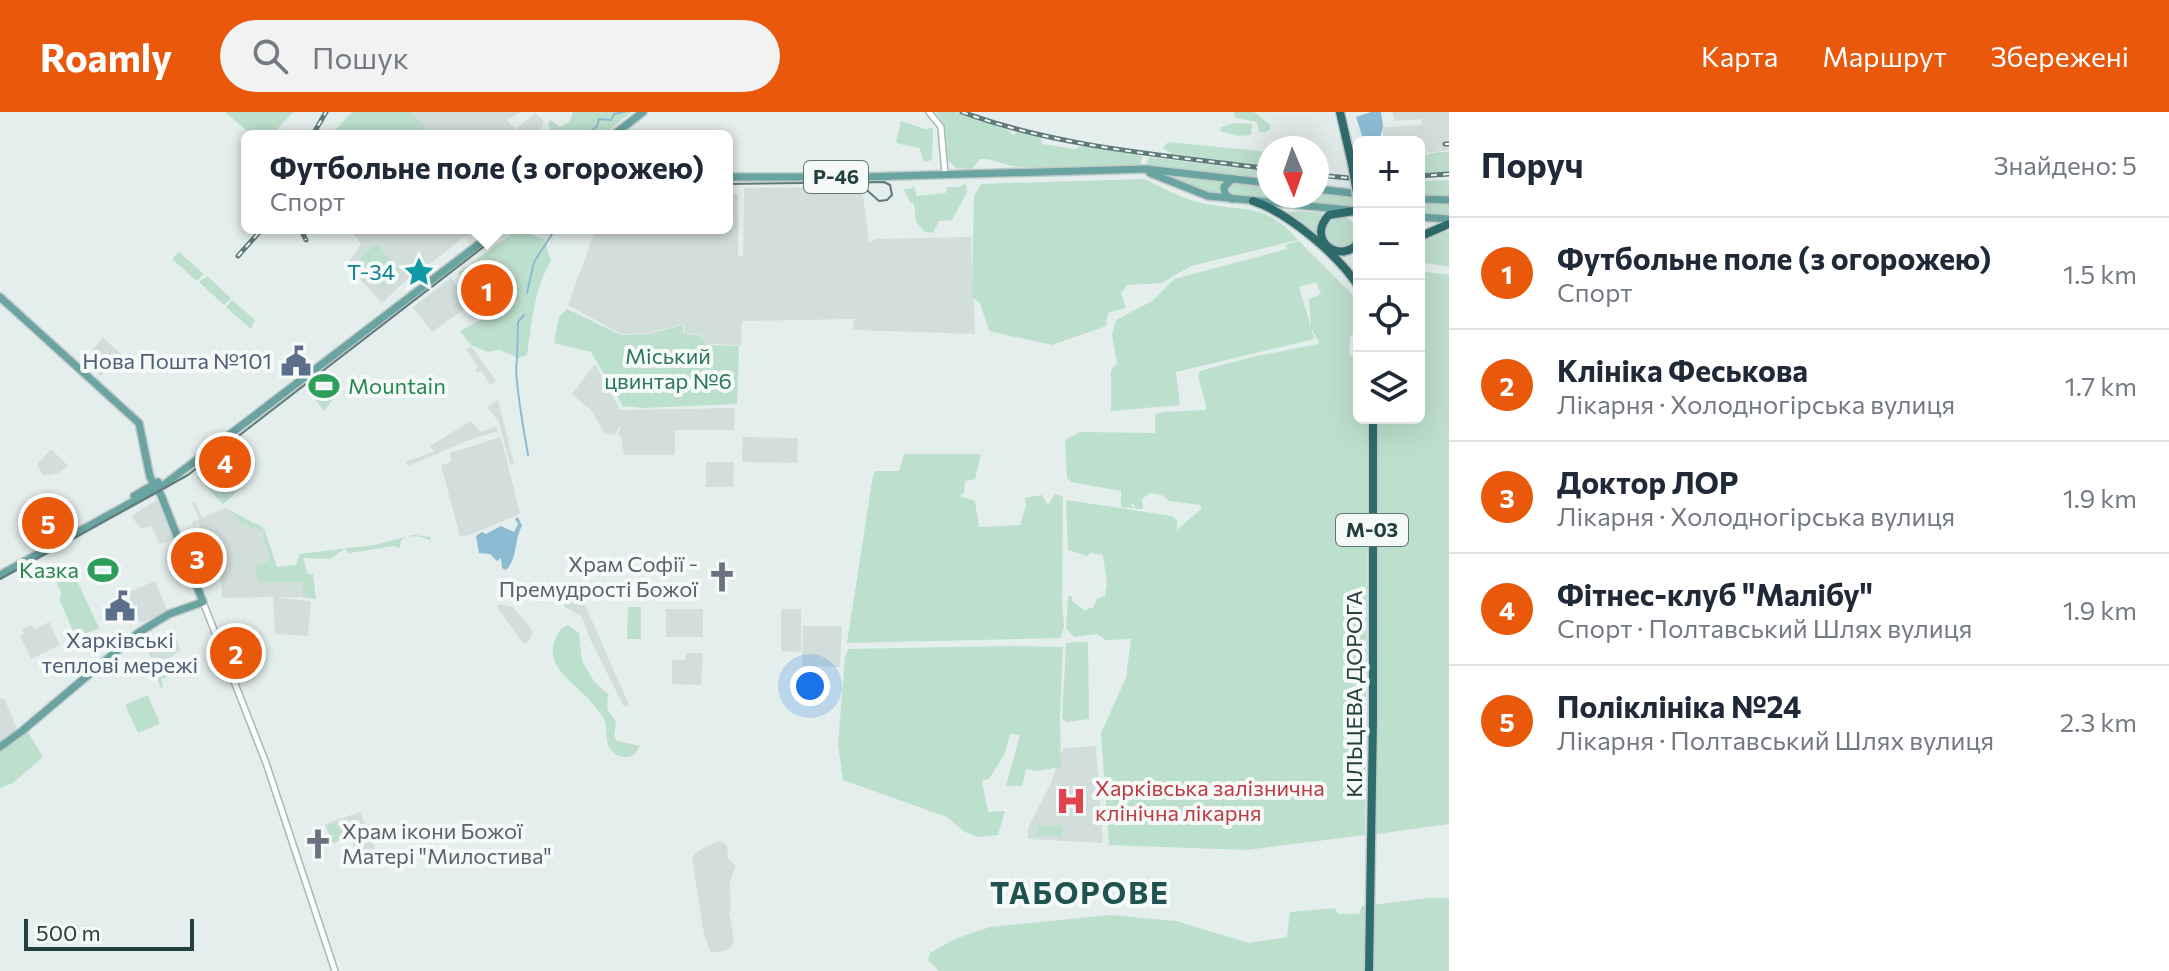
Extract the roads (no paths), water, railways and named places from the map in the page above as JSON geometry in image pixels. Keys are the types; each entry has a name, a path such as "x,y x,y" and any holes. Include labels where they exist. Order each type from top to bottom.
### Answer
{"highway":[{"path":"1340,112 1352,164 1357,208"},
{"path":"1253,201 1274,208 1297,225 1353,280"},
{"path":"1353,210 1329,215 1323,223 1321,236 1326,245 1339,251 1353,247"},
{"path":"1425,234 1449,221"},
{"name":"КІЛЬЦЕВА ДОРОГА","path":"1369,971 1373,424"}],"main road":[{"path":"620,130 643,112"},
{"path":"929,112 941,127 945,174"},
{"name":"Р-46","path":"1140,170 1200,194 1353,209"},
{"name":"Р-46","path":"733,177 1140,170 1257,182"},
{"path":"1233,199 1224,187 1228,180 1234,179"},
{"path":"1329,190 1353,193"},
{"path":"1425,199 1449,200"},
{"path":"1425,218 1449,221"},
{"path":"2,571 156,486 490,234"},
{"path":"0,297 139,423 150,475 266,763 335,971"},
{"path":"0,747 138,633 169,614 203,602"}],"water":[{"path":"1381,112 1380,136 1362,136 1356,117"},
{"path":"518,517 522,526 506,570 502,568 501,558 497,561 490,554 479,553 476,536 501,526 514,532"}],"waterway":[{"path":"592,130 599,119 611,120 614,114 624,112"},
{"path":"527,293 534,262 552,234"},
{"path":"517,359 518,322 524,315"},
{"path":"517,361 518,391 528,455"}],"tram line":[{"path":"733,184 884,182 890,185 892,195 887,200 879,201 860,184"},
{"path":"0,579 188,475 500,234"}],"railway":[{"path":"316,130 326,112"},
{"path":"962,112 1075,142 1257,167"},
{"path":"1425,176 1449,174"},
{"path":"1329,176 1353,178"},
{"path":"238,256 258,234"},
{"path":"303,234 306,240"}],"place":[{"name":"T-34","path":"419,272"},
{"name":"Футбольне поле (з огорожею)","path":"487,290"},
{"name":"Нова Пошта №101","path":"296,361"},
{"name":"Mountain","path":"324,386"},
{"name":"Фітнес-клуб \"Малібу\"","path":"225,462"},
{"name":"Поліклініка №24","path":"48,523"},
{"name":"Доктор ЛОР","path":"197,558"},
{"name":"Казка","path":"103,570"},
{"name":"Храм Софії - Премудрості Божої","path":"722,577"},
{"name":"Харківські теплові мережі","path":"120,606"},
{"name":"Клініка Феськова","path":"236,653"},
{"name":"Харківська залізнична клінічна лікарня","path":"1071,801"},
{"name":"Храм ікони Божої Матері \"Милостива\"","path":"318,844"}],"district":[{"name":"ТАБОРОВЕ","path":"1080,894"}],"park label":[{"name":"Міський цвинтар №6","path":"668,368"}]}
